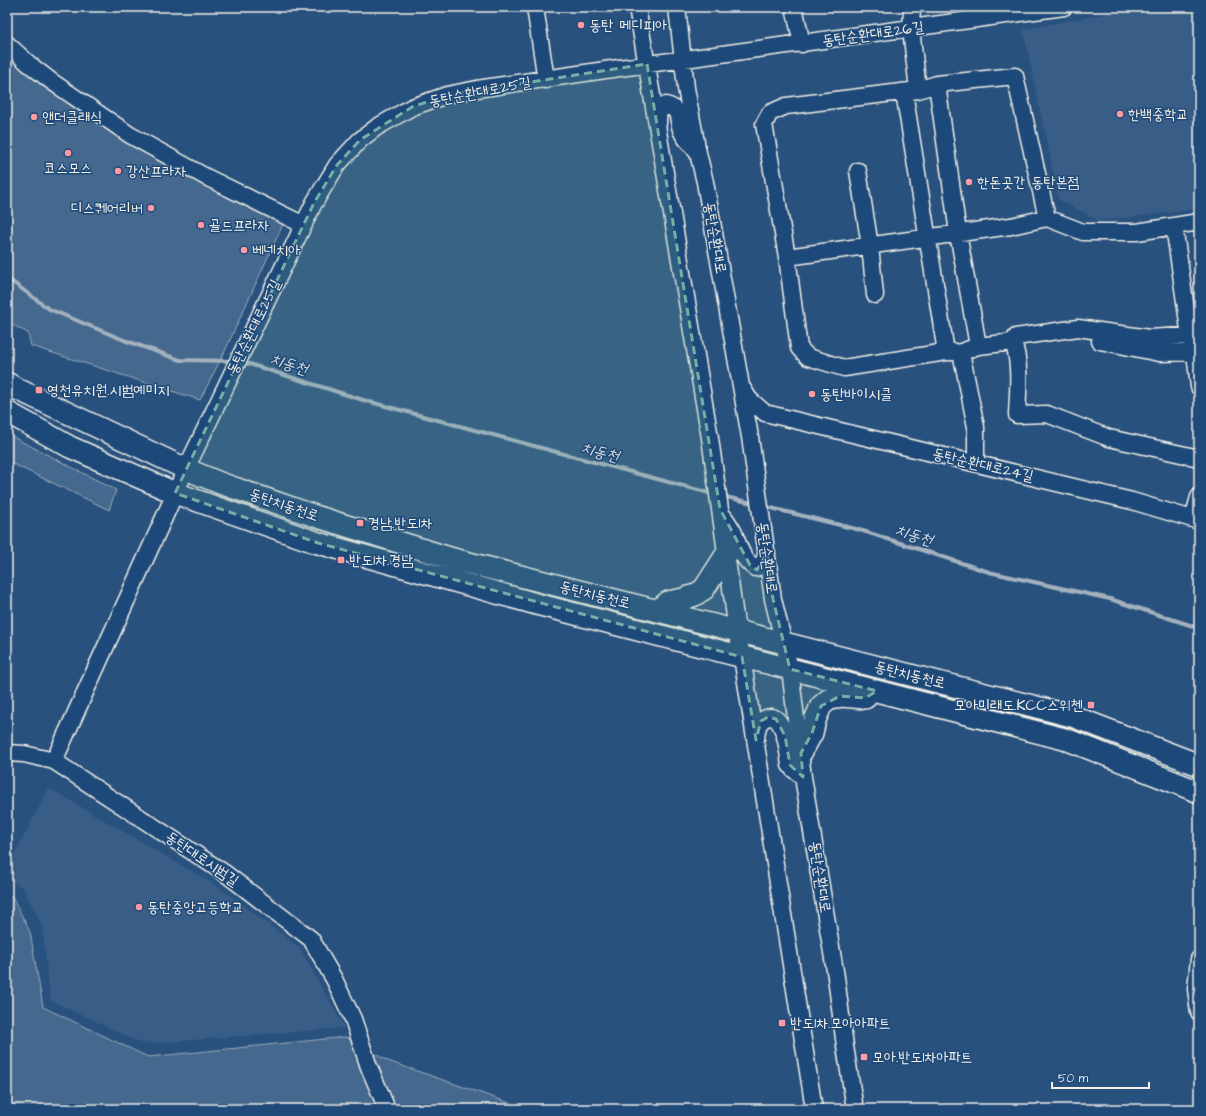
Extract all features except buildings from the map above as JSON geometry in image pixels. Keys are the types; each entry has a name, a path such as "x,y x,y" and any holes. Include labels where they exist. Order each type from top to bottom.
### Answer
{"main road":[{"name":"동탄치동천로","path":"7,383 186,469 220,483 315,516 453,559 1072,716 1199,765"},
{"name":"동탄치동천로","path":"7,412 70,447 175,492 318,543 540,605 1068,740 1199,792"},
{"path":"657,611 668,602 689,597 704,589 726,555"},
{"path":"801,753 812,733 820,706 828,700 840,696 865,698 877,691"}],"street":[{"path":"535,7 546,80"},
{"path":"637,7 710,438 737,631 756,740 814,1109"},
{"name":"동탄순환대로","path":"677,7 682,60 742,387 773,600 790,669 803,777 836,977 855,1109"},
{"path":"794,7 802,44"},
{"path":"912,7 911,91 928,238 954,352 976,427 976,463"},
{"name":"동탄순환대로26길","path":"647,64 1064,7"},
{"path":"7,44 51,81 130,135 206,177 304,225"},
{"name":"동탄순환대로25길","path":"54,761 175,492 216,406 304,225 327,181 346,154 360,140 394,116 412,107 447,95 477,89 647,64"},
{"path":"1047,218 1015,76 937,84 911,91 786,106 770,113 764,124 787,257 799,348 808,357 844,368 954,352 978,346 1014,346 1078,336 1159,353 1197,352"},
{"path":"937,84 958,233 978,346"},
{"path":"658,138 658,114 662,107 666,105 672,106 676,110 682,134 698,153"},
{"path":"858,171 870,246 875,295"},
{"path":"787,257 1012,226 1047,218 1083,232 1137,232 1199,222"},
{"path":"1174,226 1197,352 1199,387"},
{"path":"1194,335 1149,338 1078,328 1016,337 1014,346 1018,386 1017,414 1047,414 1109,438 1199,458"},
{"path":"742,387 749,399 765,413 751,444"},
{"name":"동탄순환대로24길","path":"765,413 1132,501 1196,520"},
{"path":"1196,520 1199,497"},
{"path":"720,508 732,530 745,560 755,568 760,567 764,561 768,559"},
{"path":"756,740 758,727 761,721 768,717 776,719 782,725 790,765 803,777"},
{"name":"동탄대로시범길","path":"7,753 24,754 54,761 226,874 311,939 334,979 353,1019 369,1067 387,1109"},
{"path":"1199,960 1196,989 1199,1012"}],"highlighted area":[{"path":"647,64 720,509 750,565 757,570 767,553 773,599 790,669 877,691 865,698 840,696 821,706 812,733 801,753 803,777 790,765 785,736 776,719 768,717 761,721 756,740 742,657 318,543 175,493 314,203 337,165 360,140 412,107 447,95"}],"shaded area":[{"name":"한백중학교","path":"1144,7 1199,7 1199,209 1099,221 1059,200 1023,29"},
{"path":"7,52 284,222 224,353 200,400 31,346 28,333 7,322"},
{"path":"7,434 116,490 109,510 7,461"},
{"name":"동탄중앙고등학교","path":"49,788 219,887 299,947 345,1028 143,1044 50,1000 42,926 23,888 7,879 7,868"},
{"path":"7,893 12,896 30,932 43,1007 148,1057 346,1037 388,1061 527,1109 7,1109"}],"waterway":[{"name":"치동천","path":"7,278 49,309 124,340 180,360 234,361"},
{"name":"치동천","path":"243,362 363,400 713,494"},
{"name":"치동천","path":"722,496 756,504"},
{"name":"치동천","path":"763,506 860,530 989,572 1110,599 1199,628"}],"place":[{"name":"동탄 메디피아","path":"581,25"},
{"name":"한백중학교","path":"1120,114"},
{"name":"앤더클래식","path":"34,117"},
{"name":"코스모스","path":"68,153"},
{"name":"강산프라자","path":"118,171"},
{"name":"한돈곳간 동탄본점","path":"969,182"},
{"name":"디스퀘어리버","path":"151,208"},
{"name":"골드프라자","path":"201,225"},
{"name":"베네치아","path":"244,250"},
{"name":"영천유치원.시범예미지","path":"39,390"},
{"name":"동탄바이시클","path":"812,394"},
{"name":"경남.반도1차","path":"360,523"},
{"name":"반도1차.경남","path":"341,560"},
{"name":"모아미래도.KCC스위첸","path":"1091,705"},
{"name":"동탄중앙고등학교","path":"139,907"},
{"name":"반도1차.모아아파트","path":"782,1023"},
{"name":"모아.반도1차아파트","path":"864,1057"}]}
